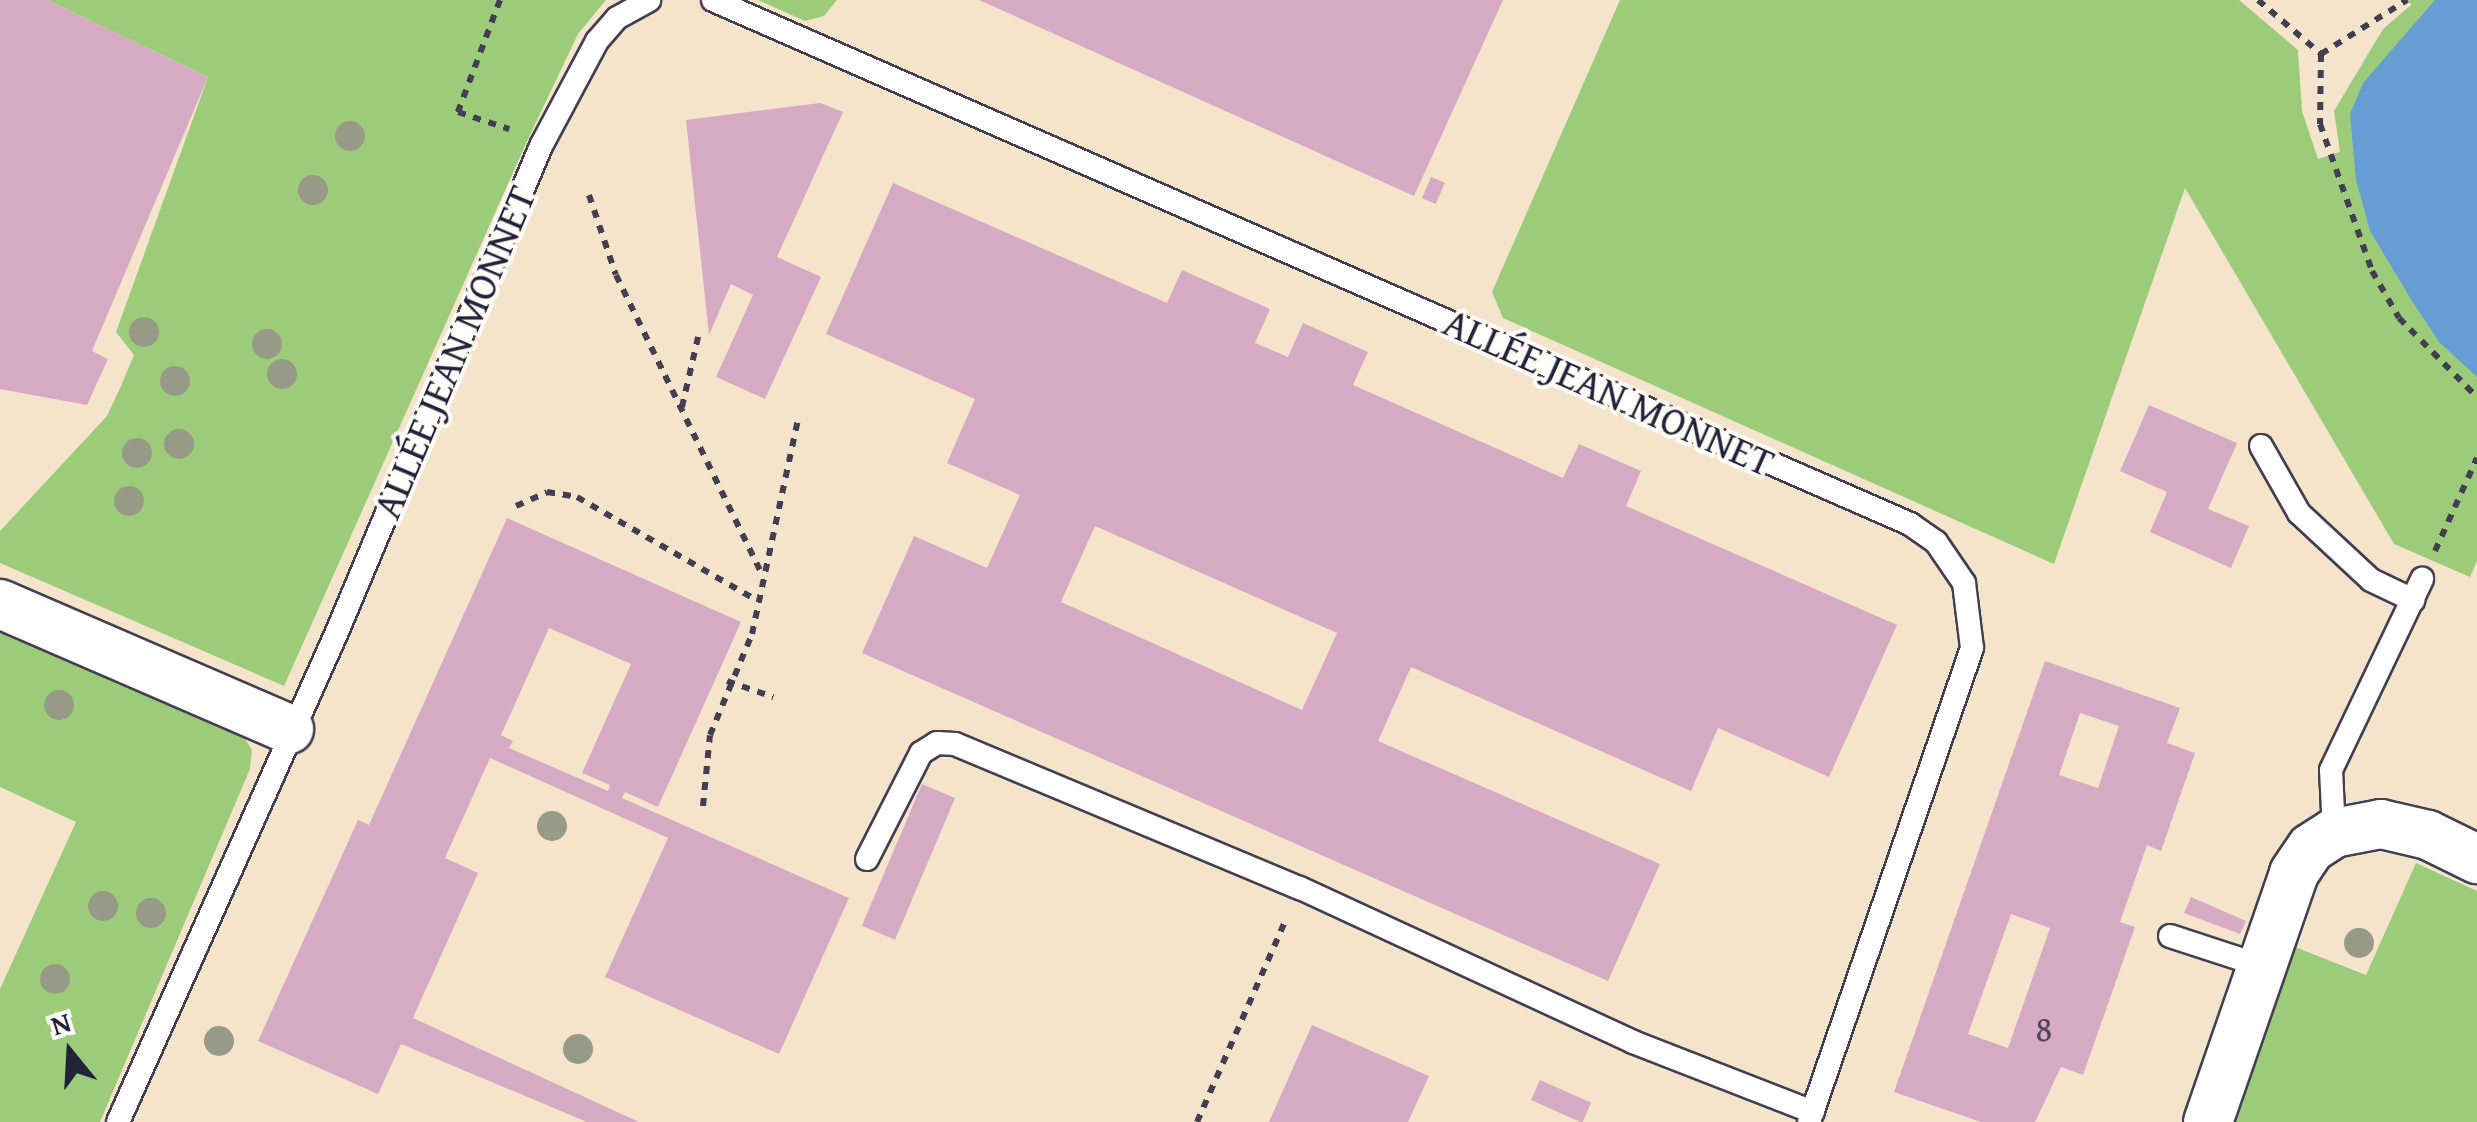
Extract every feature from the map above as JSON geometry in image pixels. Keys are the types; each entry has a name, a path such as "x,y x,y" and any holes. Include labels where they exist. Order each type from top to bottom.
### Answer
{"street":[{"path":"0,604 289,729"},
{"path":"2208,1122 2294,873 2311,848 2334,833 2403,826 2477,859"}],"lane":[{"name":"ALLÉE JEAN MONNET","path":"118,1122 289,729 337,632 541,146 597,41 617,18 649,0"},
{"name":"ALLÉE JEAN MONNET","path":"713,0 1910,524 1936,542 1964,583 1972,648 1811,1117"},
{"path":"2261,446 2299,514 2371,580 2417,589 2331,770 2334,833"},
{"path":"868,859 921,753 942,742 1300,888 1633,1042 1811,1117"},
{"path":"2170,936 2262,966"}],"path":[{"path":"500,0 458,112 541,146"},
{"path":"2258,0 2321,54"},
{"path":"2321,54 2407,0"},
{"path":"2321,54 2320,124 2372,271 2399,318 2477,396"},
{"path":"589,195 616,275 762,572"},
{"path":"682,408 698,337"},
{"path":"703,806 710,735 727,682 752,634 756,600 798,419"},
{"path":"2417,589 2477,458"},
{"path":"516,506 547,492 577,497 756,600"},
{"path":"727,682 774,697"},
{"path":"1197,1122 1300,888"}],"green space":[{"path":"47,0 606,0 578,34 528,139 284,686 0,563 0,531 107,416 121,386 134,355 116,332 208,77"},
{"path":"758,0 837,0 824,16 805,21"},
{"path":"1620,0 2239,0 2298,50 2302,111 2318,159 2340,152 2334,111 2383,29 2411,5 2408,0 2477,0 2477,561 2470,577 2394,544 2185,188 2054,564 1503,318 1492,292"},
{"path":"0,623 238,728 252,750 250,769 100,1122 0,1122 0,989 76,822 0,787"},
{"path":"2416,863 2477,891 2477,1122 2229,1122 2290,945 2366,975"}],"water":[{"path":"2435,0 2477,0 2477,377 2439,342 2412,301 2370,231 2356,180 2350,114 2363,83"}],"building":[{"path":"0,0 47,0 208,77 92,351 108,359 87,405 0,389"},
{"path":"979,0 1503,0 1414,196"},
{"path":"820,103 843,112 777,257 821,277 765,399 716,377 753,295 731,284 709,335 686,120"},
{"path":"1431,177 1445,183 1436,204 1422,198"},
{"path":"893,183 1167,303 1182,270 1270,309 1255,343 1288,357 1303,323 1368,352 1353,385 1563,478 1579,444 1641,471 1626,506 1897,625 1829,777 1718,728 1691,791 1411,667 1378,741 1660,864 1608,981 862,653 914,536 987,568 1020,495 947,463 975,399 826,334","holes":["1095,526 1337,633 1302,710 1061,602"]},
{"path":"2149,405 2237,443 2208,509 2249,526 2231,568 2150,532 2167,492 2120,471"},
{"path":"507,518 741,622 658,807 625,792 622,798 849,898 779,1054 605,977 668,838 490,758 445,858 478,873 413,1018 639,1122 587,1122 401,1044 378,1094 258,1041 358,820 369,825","holes":["549,628 631,664 582,773 610,785 608,791 509,748 513,741 501,735"]},
{"path":"2045,661 2180,708 2167,743 2195,753 2161,851 2147,845 2120,922 2135,927 2083,1075 2061,1067 2035,1122 1981,1122 1894,1092","holes":["2080,713 2119,726 2098,788 2059,775","2011,914 2050,928 2008,1048 1968,1034"]},
{"path":"922,784 955,798 895,940 862,926"},
{"path":"2191,897 2246,921 2240,934 2184,913"},
{"path":"1312,1025 1429,1076 1408,1122 1269,1122"},
{"path":"1540,1080 1591,1103 1580,1122 1531,1100"}]}
